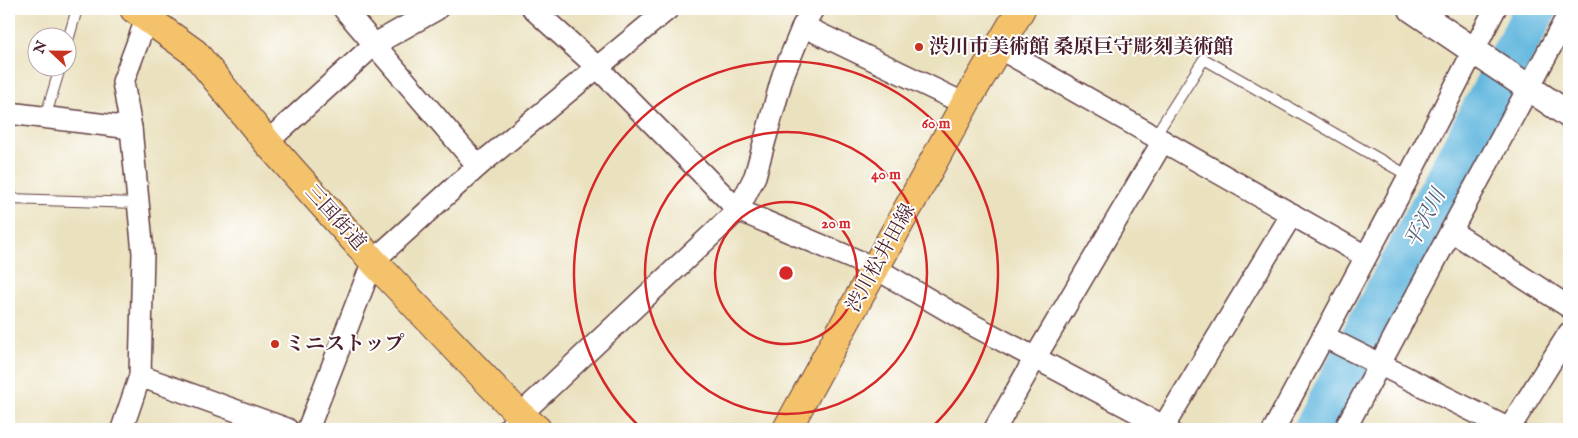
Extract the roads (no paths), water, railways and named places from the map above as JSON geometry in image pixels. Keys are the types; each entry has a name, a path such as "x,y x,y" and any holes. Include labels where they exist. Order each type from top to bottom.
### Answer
{"main road":[{"name":"渋川松井田線","path":"787,429 965,104 1021,9"},
{"name":"三国街道","path":"144,12 195,53 267,142 522,424"}],"street":[{"path":"344,9 478,166"},
{"path":"267,142 375,44 437,9"},
{"path":"533,9 597,67 738,210 875,268 1035,358 1165,428 1292,214"},
{"path":"308,429 373,261 478,166 668,9"},
{"path":"1412,9 1569,115"},
{"path":"1274,429 1330,340 1366,256 1478,52 1495,9"},
{"path":"122,429 140,376 143,253 130,128 123,82 144,12"},
{"path":"1345,429 1376,362 1450,231 1523,83 1569,14"},
{"path":"522,424 738,210 755,176 784,75 808,17 965,104"},
{"path":"999,48 1366,256"},
{"path":"9,113 130,128"},
{"path":"995,429 1159,139"},
{"path":"1450,231 1569,307"},
{"path":"1330,340 1509,429 1569,333"},
{"path":"140,376 287,429"}],"lane":[{"path":"71,28 77,9"},
{"path":"1159,139 1204,59 1409,176"},
{"path":"45,118 57,78"},
{"path":"9,199 138,203"}],"waterway":[{"name":"平沢川","path":"1315,429 1536,9"}],"place":[{"name":"渋川市美術館 桑原巨守彫刻美術館","path":"919,47"},
{"name":"ミニストップ","path":"275,344"}]}
